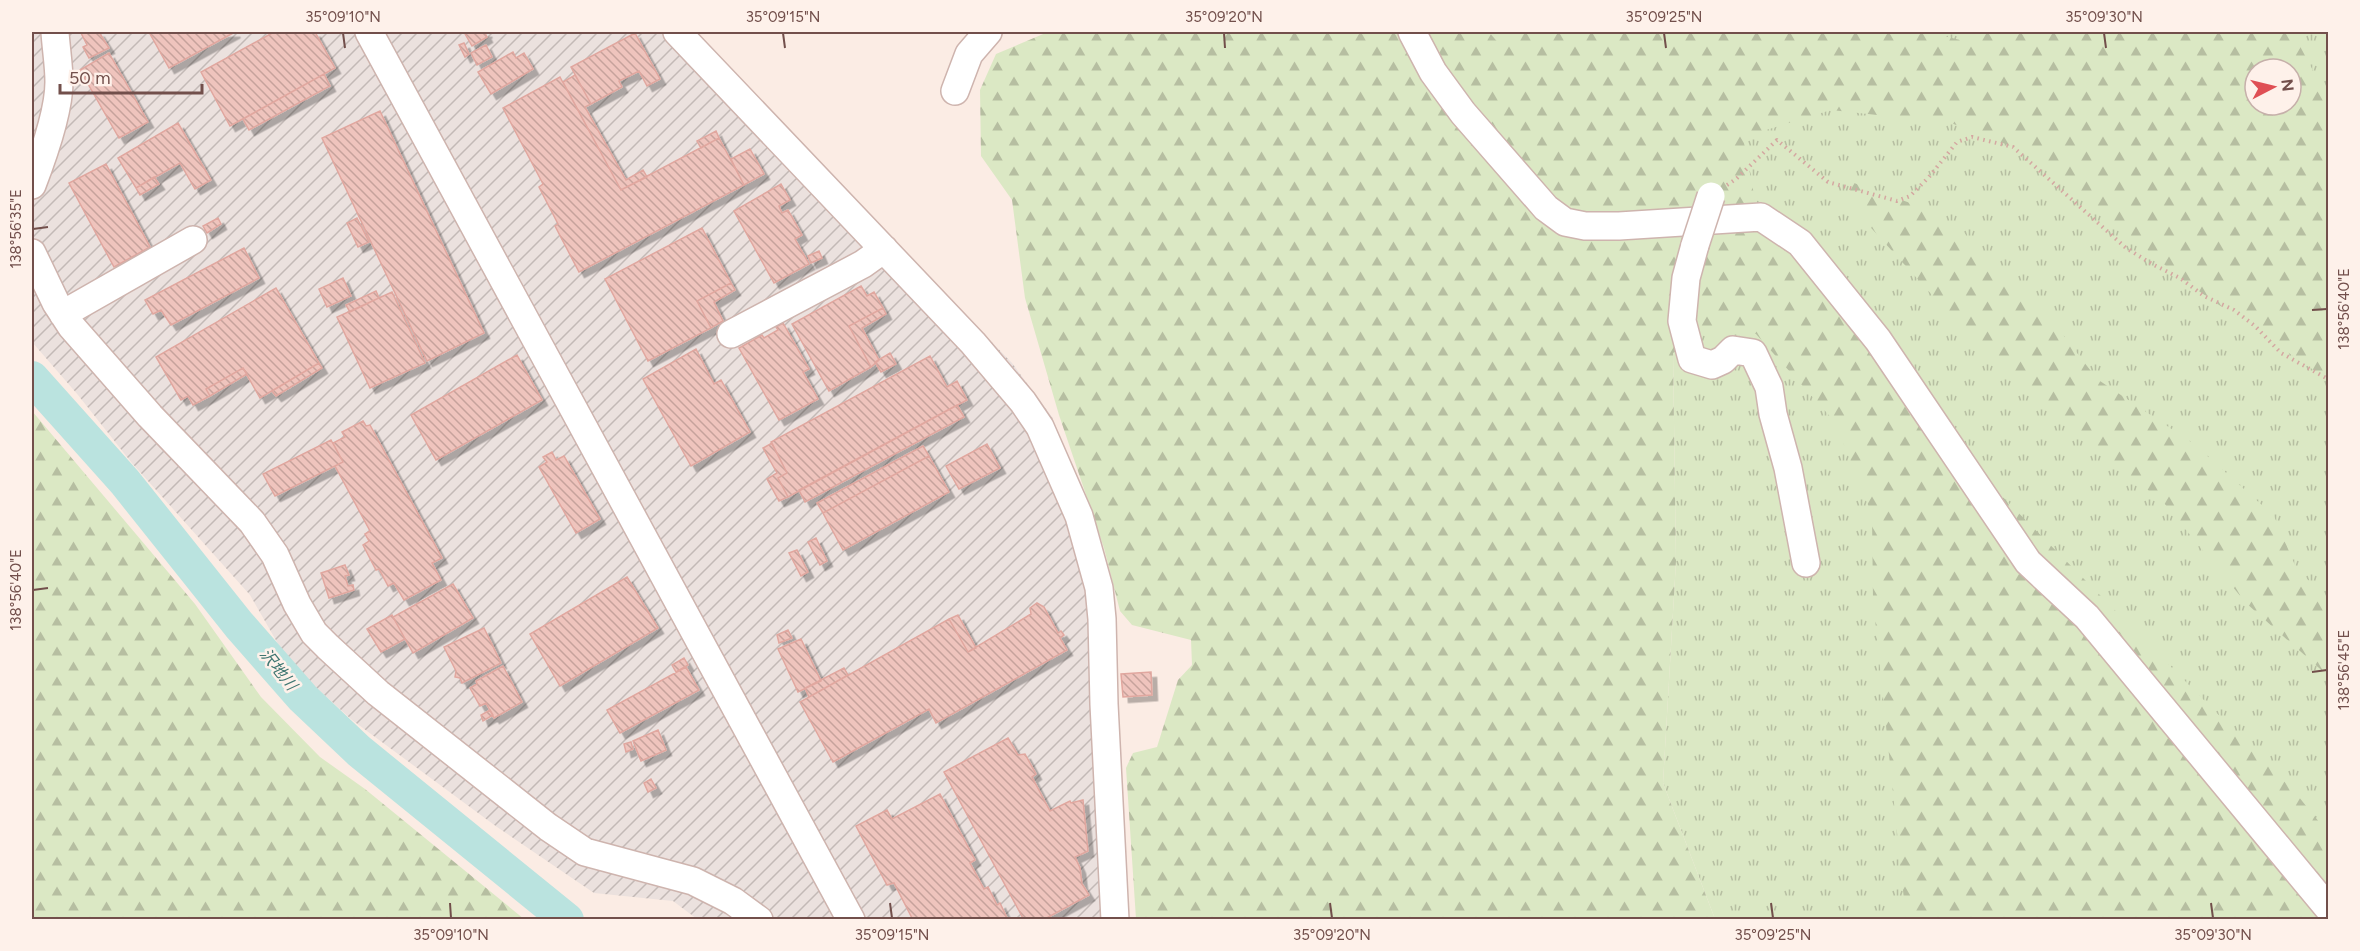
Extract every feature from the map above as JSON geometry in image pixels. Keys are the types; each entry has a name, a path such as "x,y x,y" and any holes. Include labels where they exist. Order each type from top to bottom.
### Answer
{"street":[{"path":"32,185 55,110 59,84 55,32"},
{"path":"369,32 851,920"},
{"path":"676,32 973,343 1023,402 1040,427 1079,516 1099,588 1115,920"},
{"path":"1412,32 1433,72 1463,113 1546,208 1565,222 1585,226 1619,226 1761,217 1800,243 1878,340 2028,562 2087,617 2328,908"},
{"path":"955,91 976,35"},
{"path":"1711,196 1686,278 1682,321 1692,359 1712,365 1723,360 1733,350 1753,353 1769,387 1773,414 1788,468 1806,563"},
{"path":"63,314 193,240"},
{"path":"731,334 863,264 884,249"},
{"path":"32,253 71,326 150,416 252,522 275,555 297,604 314,633 378,693 548,827 585,852 693,881 733,901 759,920"}],"path":[{"path":"1711,196 1736,179 1777,140 1828,182 1897,201 1910,196 1957,142 1972,137 2013,147 2126,248 2180,278 2204,296 2234,309 2255,326 2281,354 2328,378"}],"shaded area":[{"path":"32,32 691,32 1012,363 1052,417 1083,502 1127,919 697,919 673,901 594,893 497,827 352,720 289,663 250,595 131,462 32,342"}],"green space":[{"path":"1048,32 1489,32 1500,45 1502,32 1928,32 1964,41 1973,32 2296,32 2295,37 2317,78 2328,88 2328,380 2180,278 2039,157 1951,123 1831,110 1743,137 1755,200 1814,268 1977,471 2294,791 2328,833 2328,919 1906,919 1873,600 1872,515 1835,422 1756,334 1710,328 1673,353 1676,561 1663,783 1715,919 1136,919 1126,768 1133,753 1157,747 1178,680 1192,665 1191,640 1132,625 1120,611 1104,548 1059,415 1025,298 1012,200 981,156 980,90 996,54"},
{"path":"1489,32 2328,32 2328,919 1715,919 1663,783 1676,561 1673,353 1589,162"},
{"path":"1854,183 1913,204 1958,227 2054,323 2097,379 2194,444 2274,516 2297,570 2328,598 2328,676 2246,603 2164,503 2042,405 1994,363 1863,219 1847,194"},
{"path":"32,411 195,604 261,697 320,757 365,789 524,919 32,919"}],"building":[{"path":"99,32 109,48 89,58 83,47 87,45 81,33"},
{"path":"149,32 235,32 169,68"},
{"path":"274,32 315,32 335,68 230,126 201,72"},
{"path":"464,32 487,32 485,33 487,37 472,46"},
{"path":"635,33 660,79 647,86 639,71 619,81 622,87 591,104 571,67"},
{"path":"464,43 469,54 465,57 459,45"},
{"path":"486,45 492,57 477,65 471,53"},
{"path":"513,52 516,58 524,53 533,69 491,94 478,72"},
{"path":"109,53 148,122 119,138 80,70"},
{"path":"324,74 330,86 249,130 243,119"},
{"path":"575,75 591,104 585,107 626,180 643,170 647,177 621,190 563,82"},
{"path":"560,77 621,190 719,138 744,185 579,272 555,226 558,224 539,187 543,184 503,108"},
{"path":"380,111 484,333 427,361 322,138"},
{"path":"178,123 211,180 195,189 180,163 136,188 118,158"},
{"path":"716,131 719,138 701,148 697,141"},
{"path":"750,149 764,174 744,185 731,159"},
{"path":"106,164 150,247 114,267 69,183"},
{"path":"154,177 159,184 140,195 136,188"},
{"path":"781,184 790,200 779,206 782,213 788,210 802,235 795,239 809,264 774,283 734,211"},
{"path":"218,218 221,224 207,233 203,226"},
{"path":"357,218 369,242 358,247 347,223"},
{"path":"702,228 731,283 697,301 711,328 648,361 605,279"},
{"path":"244,248 259,278 171,325 161,310 153,314 145,300"},
{"path":"819,251 822,258 811,263 808,256"},
{"path":"343,278 351,296 327,307 319,289"},
{"path":"731,283 735,290 714,302 723,321 711,328 697,301"},
{"path":"861,286 867,296 874,292 883,308 849,326 871,367 829,391 792,324"},
{"path":"276,288 319,363 260,398 243,368 206,389 210,396 193,405 188,396 181,400 156,357"},
{"path":"376,291 379,298 350,312 346,305"},
{"path":"392,292 425,363 370,388 337,317"},
{"path":"883,308 886,314 862,328 879,360 871,367 849,326"},
{"path":"783,323 809,369 803,372 818,399 779,420 739,348 762,335 764,338 778,330 776,327"},
{"path":"696,349 714,384 721,380 750,432 691,466 643,379"},
{"path":"890,353 896,364 881,372 875,362"},
{"path":"517,355 542,400 436,460 411,415"},
{"path":"930,356 947,387 957,381 967,400 788,497 778,478 787,473 771,442"},
{"path":"319,363 322,368 276,396 272,391"},
{"path":"243,368 247,374 210,396 206,389"},
{"path":"957,405 964,417 805,502 799,490"},
{"path":"363,421 366,426 370,425 442,558 432,563 441,580 404,600 394,583 388,586 379,569 376,570 363,545 369,541 365,534 370,531 335,466 343,462 333,443 345,437 342,432"},
{"path":"331,440 343,462 275,496 263,474"},
{"path":"772,443 787,473 778,478 788,497 779,501 767,479 777,473 763,448"},
{"path":"987,444 1000,468 959,489 946,466"},
{"path":"923,446 929,456 823,513 817,503"},
{"path":"552,452 556,460 564,456 600,519 576,533 539,467 547,462 543,457"},
{"path":"929,456 949,492 843,550 823,513"},
{"path":"816,538 827,561 820,565 808,542"},
{"path":"797,550 808,572 801,576 789,553"},
{"path":"345,565 349,575 345,576 348,586 353,585 354,590 329,598 321,573"},
{"path":"627,577 658,628 560,686 530,634"},
{"path":"453,584 473,618 413,653 393,617"},
{"path":"1037,603 1044,607 1058,633 1061,631 1064,635 1060,638 1067,650 936,723 929,709 833,762 800,702 949,619 968,652 1031,614 1030,608"},
{"path":"392,615 405,639 381,652 367,629"},
{"path":"958,615 976,648 968,652 949,619"},
{"path":"484,628 501,663 462,683 460,678 455,677 456,671 444,647"},
{"path":"788,630 792,638 779,643 777,635"},
{"path":"801,639 821,681 798,692 778,649"},
{"path":"684,658 688,665 676,672 672,665"},
{"path":"503,666 522,702 494,718 486,703 480,706 470,688 477,684 476,681"},
{"path":"686,667 699,690 620,733 607,710"},
{"path":"844,668 848,675 809,697 805,688"},
{"path":"1151,672 1152,695 1123,697 1121,674"},
{"path":"490,710 493,715 483,721 481,715"},
{"path":"658,730 666,750 641,761 633,741"},
{"path":"1008,738 1018,755 1025,754 1036,774 1032,777 1050,811 1070,801 1071,803 1083,800 1088,851 1075,857 1080,868 1082,884 1089,895 1043,920 1024,920 944,772"},
{"path":"631,742 633,749 626,752 624,744"},
{"path":"651,779 656,788 648,792 644,783"},
{"path":"940,794 975,860 970,863 984,889 988,887 997,905 1000,903 1008,920 913,920 894,883 887,885 856,826 887,810 892,819"}],"waterway":[{"name":"沢地川","path":"32,378 125,482 239,625 303,698 359,751 567,920"}]}
